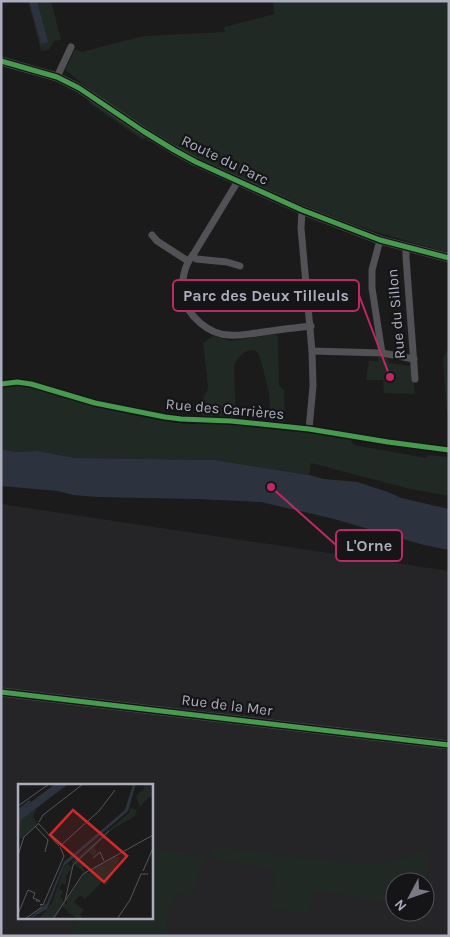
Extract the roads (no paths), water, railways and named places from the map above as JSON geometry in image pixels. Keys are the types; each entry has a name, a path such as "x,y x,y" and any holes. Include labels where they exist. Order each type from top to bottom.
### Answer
{"street":[{"path":"57,78 71,47"},
{"name":"Route du Parc","path":"1,61 57,78 79,88 143,132 238,182 302,210 380,240 449,258"},
{"path":"238,182 190,258 183,282 185,302 194,316 211,330 229,336 311,326"},
{"path":"302,210 301,228 312,351 313,386 310,428"},
{"path":"152,235 157,241 190,258 227,262 240,266"},
{"path":"380,240 372,270 372,288 382,353"},
{"name":"Rue du Sillon","path":"406,246 415,379"},
{"path":"312,351 382,353 414,359"},
{"name":"Rue des Carrières","path":"1,384 18,382 32,384 95,403 165,417 231,420 310,428 388,442 449,450"},
{"name":"Rue de la Mer","path":"1,692 449,746"}],"place":[{"name":"Parc des Deux Tilleuls","path":"390,377"},
{"name":"L'Orne","path":"271,487"}]}
